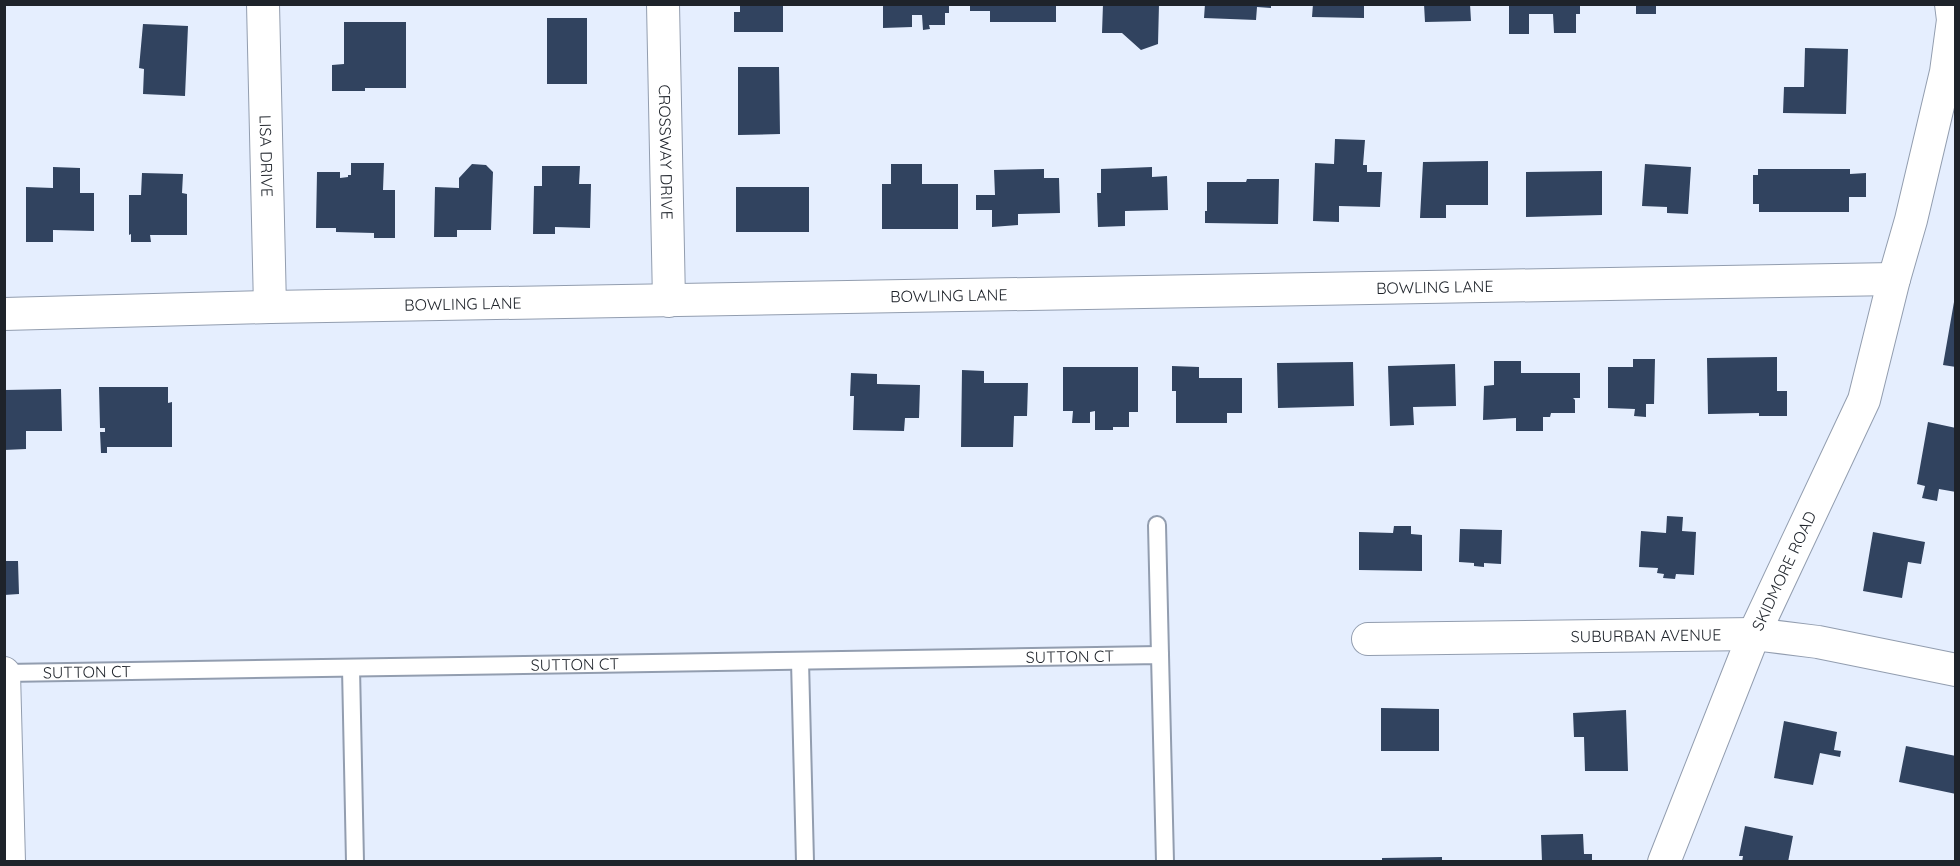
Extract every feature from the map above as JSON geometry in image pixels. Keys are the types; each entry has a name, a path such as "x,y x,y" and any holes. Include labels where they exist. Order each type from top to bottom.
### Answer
{"street":[{"name":"LISA DRIVE","path":"263,4 270,307"},
{"name":"CROSSWAY DRIVE","path":"663,4 669,301"},
{"name":"SKIDMORE ROAD","path":"1664,861 1754,634 1864,400 1894,279 1951,72 1953,20 1951,4"},
{"name":"BOWLING LANE","path":"4,314 270,307 1894,279"},
{"name":"SUBURBAN AVENUE","path":"1368,639 1754,634 1818,642 1956,670"},
{"path":"5,673 9,861"}],"lane":[{"path":"1157,525 1166,861"},
{"name":"SUTTON CT","path":"5,673 1160,655"},
{"path":"800,661 805,861"},
{"path":"351,668 355,861"}],"building":[{"path":"883,4 949,4 949,13 945,13 945,25 929,25 930,29 923,30 922,15 912,15 912,27 883,28"},
{"path":"970,4 1056,4 1056,22 990,22 990,11 970,11"},
{"path":"1103,4 1159,4 1158,44 1141,50 1122,33 1102,33"},
{"path":"1205,4 1271,4 1271,8 1257,7 1256,20 1204,18"},
{"path":"1313,4 1364,4 1364,18 1312,17"},
{"path":"1424,4 1470,4 1471,21 1425,22"},
{"path":"1509,4 1580,4 1580,14 1576,14 1576,33 1554,33 1553,14 1529,14 1529,34 1509,34"},
{"path":"1636,4 1656,4 1656,14 1636,14"},
{"path":"740,5 783,5 783,32 734,32 734,12 740,12"},
{"path":"547,18 587,18 587,84 547,84"},
{"path":"344,22 406,22 406,88 332,91 332,65 344,64"},
{"path":"143,24 188,26 185,96 143,94 144,69 139,68"},
{"path":"1805,48 1848,49 1846,114 1783,113 1784,87 1804,87"},
{"path":"738,67 779,67 780,134 738,135"},
{"path":"1335,139 1365,140 1363,165 1367,165 1367,172 1382,172 1380,207 1339,206 1339,222 1313,221 1315,163 1334,164"},
{"path":"1488,161 1488,205 1446,205 1446,218 1420,218 1423,162"},
{"path":"351,163 384,163 383,190 395,190 395,238 374,238 374,233 336,232 336,228 316,228 317,172 340,172 340,178 348,177 351,175"},
{"path":"472,164 486,165 493,172 491,230 457,230 457,237 434,237 435,187 459,188 459,178"},
{"path":"891,164 922,164 922,184 958,184 958,229 882,229 882,184 891,184"},
{"path":"1645,164 1691,167 1688,214 1667,213 1667,207 1642,206"},
{"path":"542,166 580,166 579,184 591,184 590,228 555,227 555,234 533,234 534,186 542,186"},
{"path":"53,167 80,168 80,193 94,193 94,231 53,230 53,242 26,242 26,187 53,188"},
{"path":"1152,167 1152,177 1167,176 1168,210 1125,211 1125,226 1098,227 1097,193 1101,193 1101,169"},
{"path":"1044,169 1044,178 1059,178 1060,213 1018,214 1018,225 992,227 992,210 976,210 976,195 995,195 994,170"},
{"path":"1758,169 1850,169 1850,174 1866,173 1866,197 1849,197 1849,212 1759,212 1759,204 1753,204 1753,175 1758,175"},
{"path":"1602,171 1602,215 1526,217 1526,172"},
{"path":"142,173 183,174 182,193 187,194 187,235 150,235 151,242 131,242 129,195 141,195"},
{"path":"1247,179 1279,179 1278,224 1205,223 1207,182 1246,182"},
{"path":"736,187 809,187 809,232 736,232"},
{"path":"1954,302 1956,302 1956,367 1943,365"},
{"path":"1777,357 1777,391 1787,391 1787,416 1759,416 1759,413 1708,414 1707,358"},
{"path":"1633,359 1655,359 1654,404 1646,404 1646,417 1634,416 1635,409 1608,408 1608,367 1633,367"},
{"path":"1494,361 1521,361 1521,373 1580,373 1580,398 1573,398 1575,413 1551,413 1550,417 1543,417 1543,431 1516,431 1516,418 1483,420 1484,386 1494,385"},
{"path":"1353,362 1354,406 1278,408 1277,363"},
{"path":"1455,364 1456,406 1413,407 1414,425 1390,426 1388,366"},
{"path":"1172,366 1199,367 1199,378 1242,378 1242,413 1227,413 1227,423 1176,423 1176,391 1172,391"},
{"path":"1063,367 1138,367 1138,412 1129,412 1129,427 1095,430 1095,411 1090,412 1090,423 1072,423 1073,411 1063,411"},
{"path":"962,370 984,371 984,383 1028,383 1027,416 1014,416 1013,447 961,447"},
{"path":"851,373 877,374 877,384 920,385 919,418 905,418 904,431 853,430 854,396 850,396"},
{"path":"99,387 168,387 168,403 172,402 172,447 107,447 107,453 101,453 100,432 105,432 105,428 100,428"},
{"path":"61,389 62,431 26,431 26,449 4,450 4,390"},
{"path":"1928,422 1956,428 1956,492 1939,489 1937,501 1922,498 1925,486 1917,484"},
{"path":"1667,516 1683,517 1682,531 1696,532 1694,575 1676,574 1675,579 1663,578 1664,574 1657,573 1658,568 1639,567 1641,531 1666,533"},
{"path":"1394,526 1411,526 1411,534 1422,535 1422,571 1359,570 1359,532 1393,533"},
{"path":"1460,529 1502,530 1501,564 1484,563 1484,567 1474,566 1474,563 1459,562"},
{"path":"1873,532 1925,542 1921,564 1908,562 1902,598 1863,591"},
{"path":"4,561 18,561 19,594 4,595"},
{"path":"1381,708 1439,709 1439,751 1381,751"},
{"path":"1626,710 1628,771 1585,771 1584,737 1574,737 1573,713"},
{"path":"1784,721 1837,732 1834,750 1841,751 1840,757 1820,753 1813,785 1774,778"},
{"path":"1906,746 1956,756 1956,794 1899,782"},
{"path":"1745,826 1793,836 1788,862 1742,862 1743,856 1739,856"},
{"path":"1583,834 1584,854 1592,854 1592,862 1542,862 1541,835"},
{"path":"1442,857 1442,862 1382,862 1382,858"}]}
